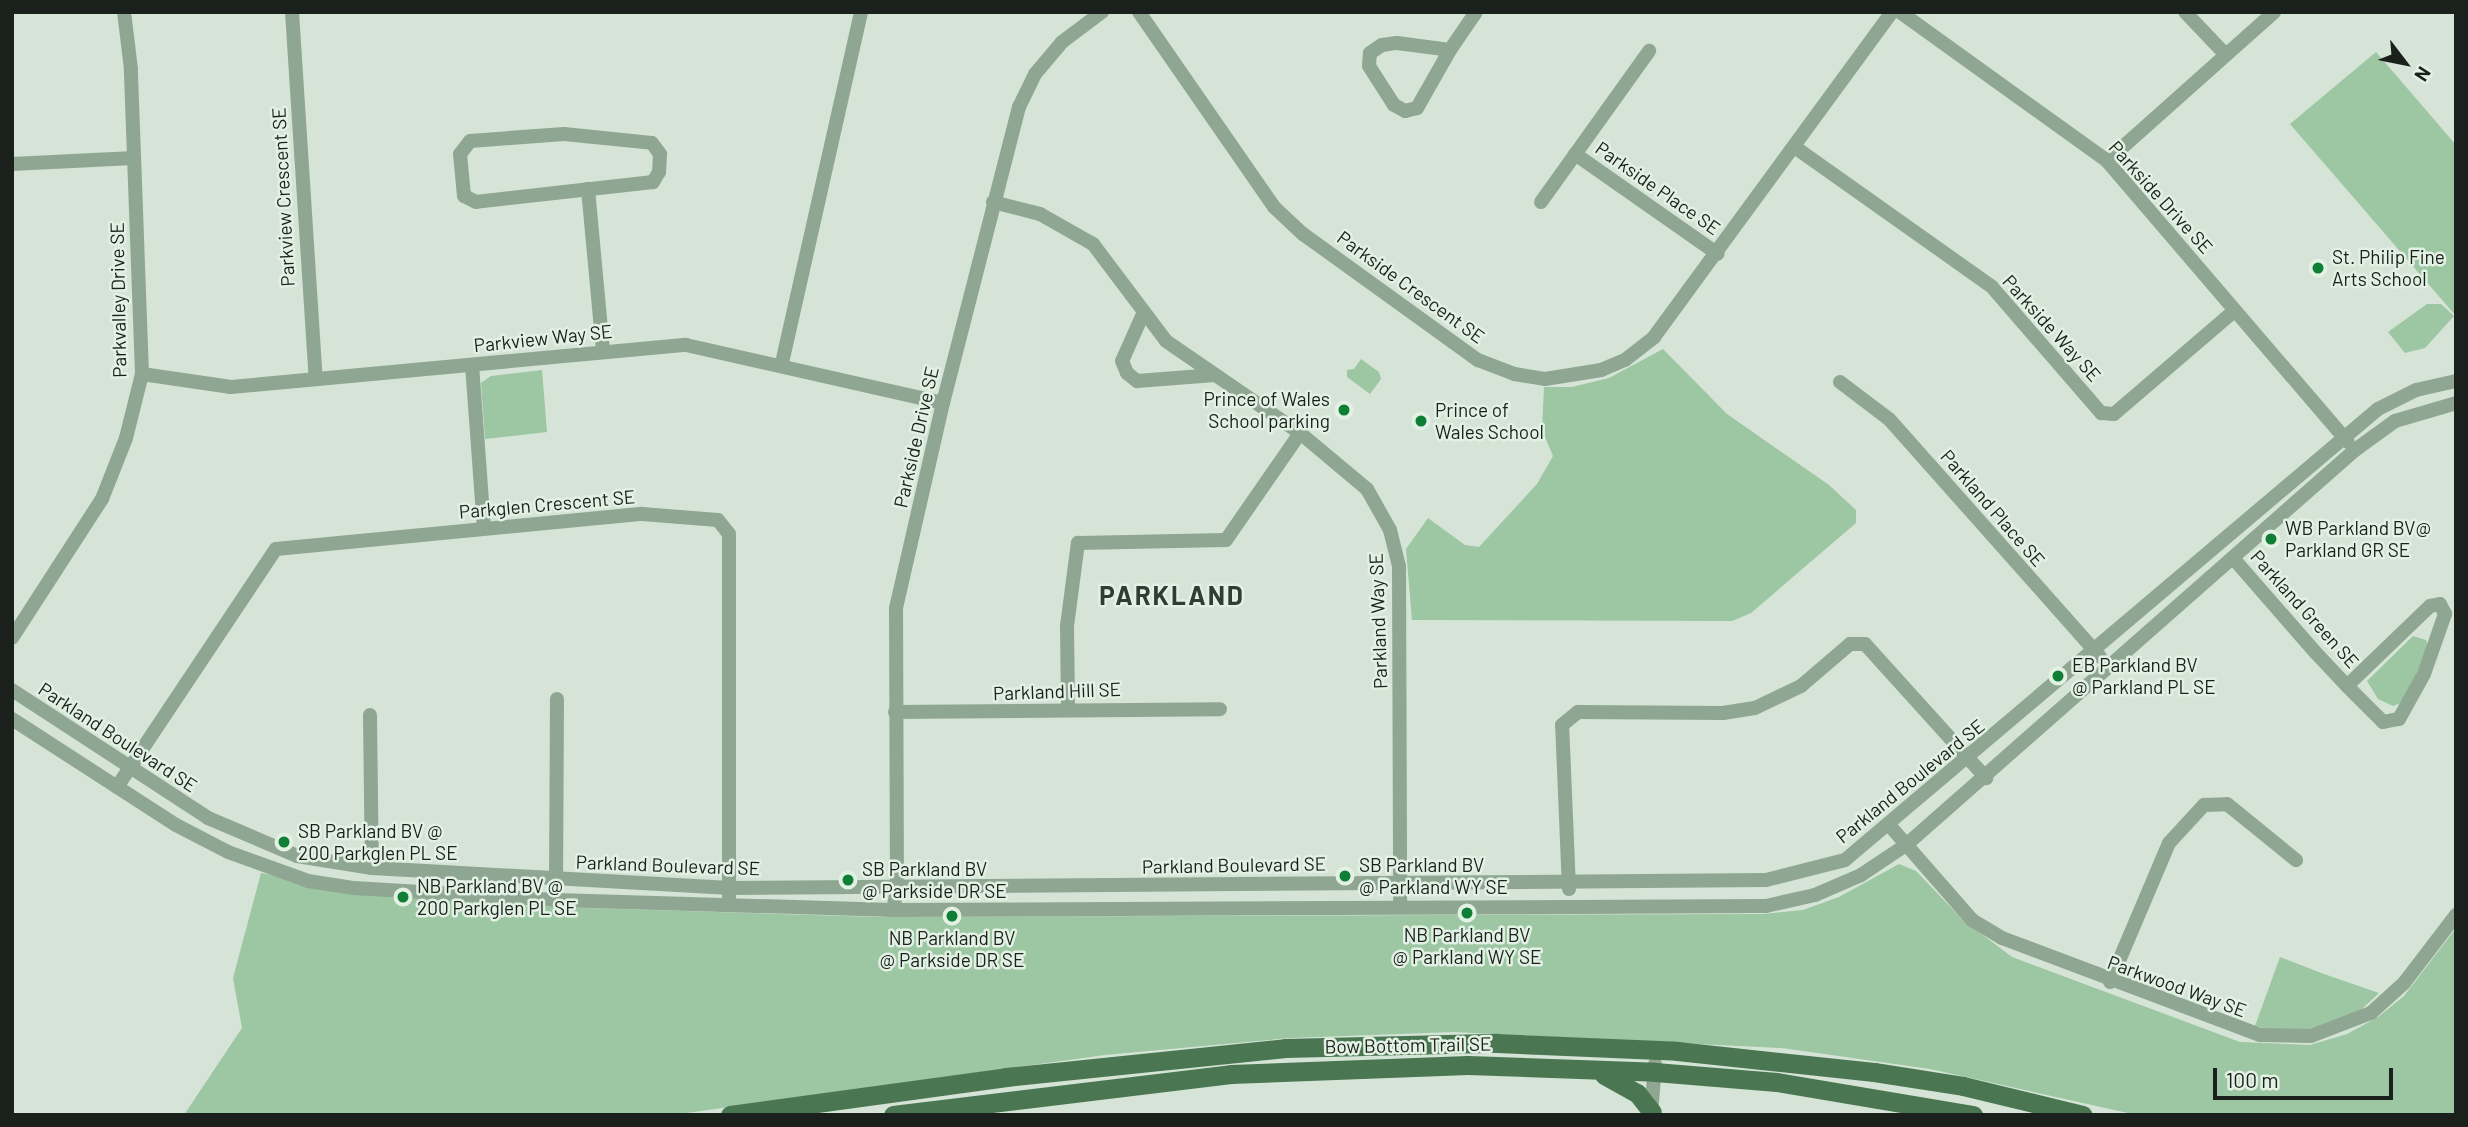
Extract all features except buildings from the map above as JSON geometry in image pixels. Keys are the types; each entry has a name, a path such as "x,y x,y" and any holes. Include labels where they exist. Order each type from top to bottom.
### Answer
{"main road":[{"name":"Bow Bottom Trail SE","path":"730,1115 1006,1077 1285,1048 1497,1043 1656,1050 1964,1086 2083,1115"},
{"name":"Bow Bottom Trail SE","path":"893,1115 1245,1074 1468,1065 1593,1072 1655,1072 1777,1082 1973,1115"},
{"path":"1593,1072 1624,1084 1652,1113"}],"street":[{"name":"Parkvalley Drive SE","path":"12,638 102,499 126,438 142,374 134,158 124,12"},
{"name":"Parkview Crescent SE","path":"292,12 316,379"},
{"path":"782,363 861,12"},
{"name":"Parkside Drive SE","path":"893,909 897,889 896,608 943,403 1018,107 1035,74 1062,42 1102,12"},
{"name":"Parkside Crescent SE","path":"1139,12 1274,207 1303,234 1478,360 1514,374 1545,379 1613,365 1654,338 1796,148 1892,12"},
{"path":"1450,50 1382,45 1370,53 1369,66 1394,105 1405,111 1417,108 1427,98 1450,50 1476,12"},
{"name":"Parkside Drive SE","path":"1900,12 2107,161 2354,450"},
{"path":"2185,12 2225,54"},
{"path":"2107,161 2274,12"},
{"name":"Parkside Place SE","path":"1541,202 1649,51"},
{"path":"564,134 652,143 660,154 659,172 653,182 588,189 476,202 464,196 460,154 470,141 564,134"},
{"name":"Parkside Way SE","path":"1796,148 1992,287 2101,413 2114,414 2234,310"},
{"name":"Parkside Place SE","path":"1575,154 1718,254"},
{"path":"12,164 134,158"},
{"path":"588,189 603,350"},
{"name":"Parkland Way SE","path":"993,202 1040,214 1074,229 1093,244 1143,314 1166,341 1300,433 1367,489 1395,547 1400,591 1399,907"},
{"path":"1143,314 1122,361 1127,373 1137,381 1215,375"},
{"name":"Parkview Way SE","path":"142,374 231,387 603,350 686,345 782,363 943,403"},
{"path":"472,365 484,528"},
{"name":"Parkland Boulevard SE","path":"12,690 129,769 208,818 296,856 372,868 730,888 897,889 1766,880 1845,860 1969,760 2378,409 2416,390 2456,381"},
{"name":"Parkland Place SE","path":"1840,382 1889,419 2109,667"},
{"path":"2416,390 2423,411"},
{"name":"Parkland Boulevard SE","path":"12,719 117,787 228,852 307,881 556,900 893,909 1569,904 1766,906 1815,895 1861,875 1906,845 1986,778 2354,450 2395,421 2423,411 2456,404"},
{"path":"1068,707 1067,626 1078,543 1226,540 1300,433"},
{"name":"Parkglen Crescent SE","path":"117,787 276,550 484,528 666,513 718,520 729,534 729,905"},
{"name":"Parkland Green SE","path":"2234,558 2347,686 2383,722 2399,719 2424,674 2445,614 2440,604 2430,606 2347,686"},
{"path":"1569,904 1562,725 1578,712 1723,713 1755,708 1801,686 1850,644 1865,644 1986,778"},
{"path":"556,900 557,699"},
{"name":"Parkland Hill SE","path":"895,712 1068,707 1220,709"},
{"path":"370,715 372,868"},
{"path":"2110,982 2169,843 2204,805 2227,804 2296,860"},
{"name":"Parkwood Way SE","path":"1890,825 1972,920 2002,938 2110,982 2246,1032 2311,1036 2371,1013 2404,983 2456,915"},
{"path":"1652,1113 1656,1050"}],"green space":[{"path":"2376,52 2456,145 2456,316 2290,124"},
{"path":"2427,304 2441,304 2454,316 2425,348 2405,353 2388,332"},
{"path":"1663,349 1727,414 1829,485 1856,510 1856,523 1751,613 1732,621 1412,620 1406,549 1428,518 1465,545 1479,547 1537,484 1553,456 1542,430 1544,387 1572,387 1609,378"},
{"path":"1361,359 1379,372 1381,379 1370,394 1347,377 1347,370 1354,369"},
{"path":"542,370 547,432 485,439 481,383 491,376"},
{"path":"2413,636 2426,640 2428,646 2405,701 2393,706 2378,699 2367,681"},
{"path":"1899,864 1916,871 1963,920 2012,957 2240,1042 2310,1045 2347,1034 2378,1017 2404,996 2456,928 2456,1115 2137,1115 1930,1069 1782,1048 1453,1032 1290,1038 1105,1055 672,1115 184,1115 242,1028 233,978 261,873 348,890 518,906 877,917 1763,914 1803,910 1839,897"},
{"path":"2280,957 2379,993 2361,1010 2314,1030 2279,1032 2255,1026"}],"place":[{"name":"St. Philip Fine Arts School","path":"2318,268"},
{"name":"Prince of Wales School parking","path":"1344,410"},
{"name":"Prince of Wales School","path":"1421,421"},
{"name":"WB Parkland BV@ Parkland GR SE","path":"2271,539"},
{"name":"EB Parkland BV @ Parkland PL SE","path":"2058,676"},
{"name":"SB Parkland BV @ 200 Parkglen PL SE","path":"284,842"},
{"name":"SB Parkland BV @ Parkland WY SE","path":"1345,876"},
{"name":"SB Parkland BV @ Parkside DR SE","path":"848,880"},
{"name":"NB Parkland BV @ 200 Parkglen PL SE","path":"403,897"},
{"name":"NB Parkland BV @ Parkland WY SE","path":"1467,913"},
{"name":"NB Parkland BV @ Parkside DR SE","path":"952,916"}],"district":[{"name":"PARKLAND","path":"1172,595"}]}
